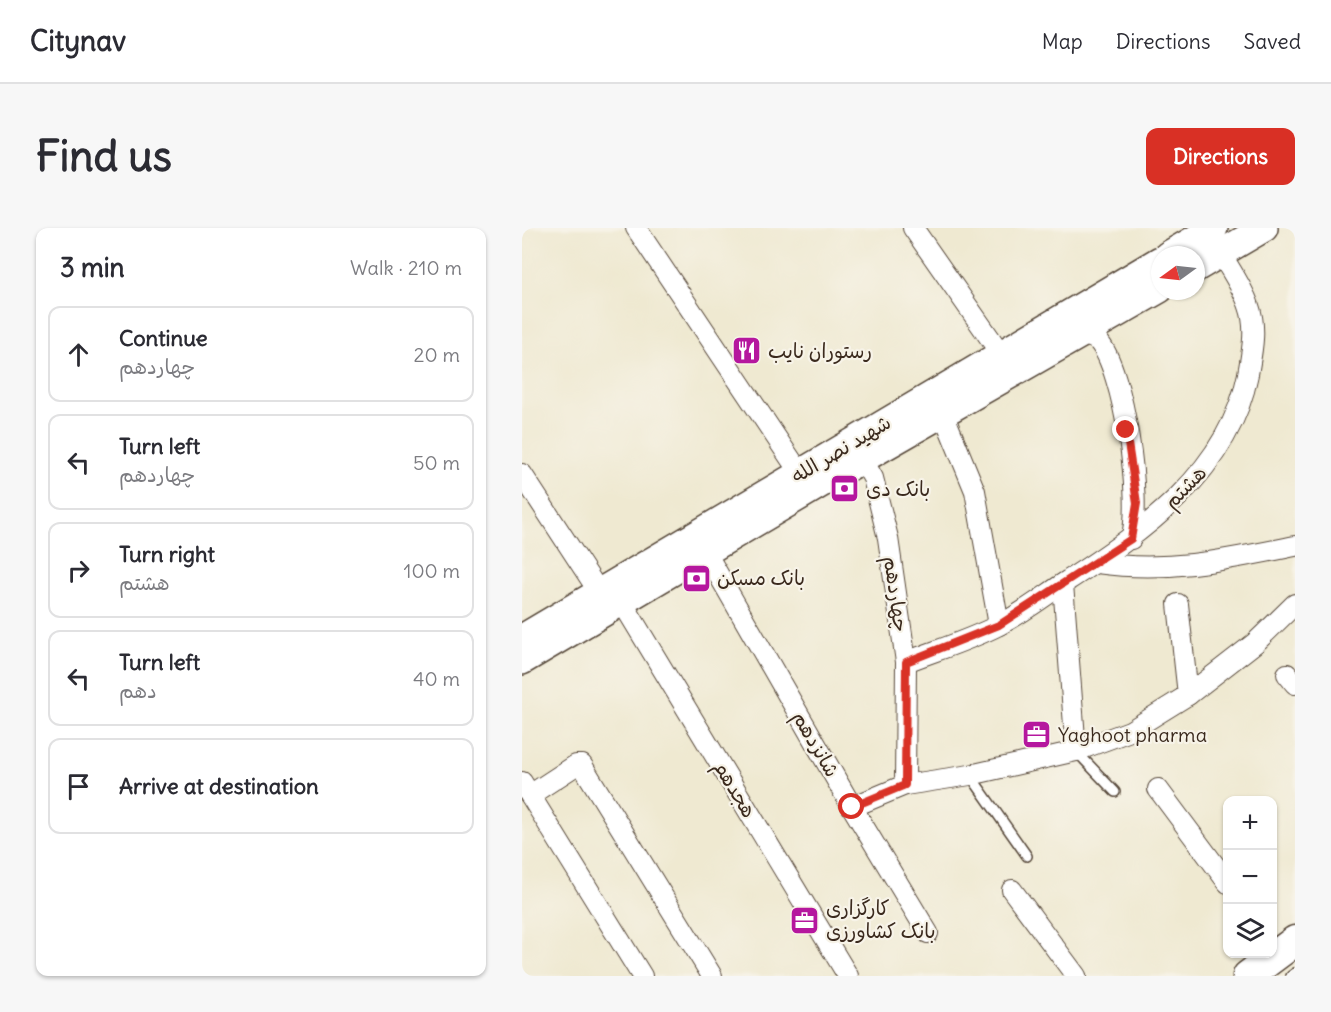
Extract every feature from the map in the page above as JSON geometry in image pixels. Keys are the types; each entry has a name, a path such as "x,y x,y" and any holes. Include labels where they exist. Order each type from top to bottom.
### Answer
{"main road":[{"path":"1189,246 1212,236 1264,228"},
{"path":"1205,250 1212,236"},
{"name":"شهید نصر الله","path":"522,662 611,597 800,473 1151,265"},
{"name":"شهید نصر الله","path":"522,638 706,553 856,463 1151,294"},
{"path":"1248,976 1286,957"}],"street":[{"path":"636,228 800,473"},
{"path":"913,228 1001,354"},
{"name":"هشتم","path":"906,662 999,625 1097,563 1131,539 1196,479 1218,450 1235,419 1245,389 1254,333 1250,308 1212,236"},
{"path":"1081,334 1092,337 1102,348 1123,410 1137,503 1131,539"},
{"path":"943,413 975,491 999,625"},
{"name":"چهاردهم","path":"856,463 869,471 882,507 906,662 905,785"},
{"name":"هجدهم","path":"522,474 611,597 848,976"},
{"path":"1097,563 1126,567 1183,567 1295,546"},
{"name":"شانزدهم","path":"706,553 852,807 928,933"},
{"path":"1063,584 1076,751"},
{"path":"1178,604 1188,695"},
{"path":"852,807 905,785 970,775 1076,751 1131,731 1188,695 1256,643 1295,604"},
{"path":"642,976 526,789 576,765 582,765 712,976"},
{"path":"1158,789 1223,878"},
{"path":"1012,890 1076,976"}],"lane":[{"path":"1076,751 1115,792"},
{"path":"970,775 1027,856"}],"place":[{"name":"رستوران نایب","path":"747,351"},
{"name":"بانک دی","path":"845,489"},
{"name":"بانک مسکن","path":"696,578"},
{"name":"Yaghoot pharma","path":"1037,735"},
{"name":"کارگزاری بانک کشاورزی","path":"805,920"}],"route":[{"path":"852,807 905,785 906,662 999,625 1028,609 1131,539 1135,529 1137,503 1126,430"}]}
